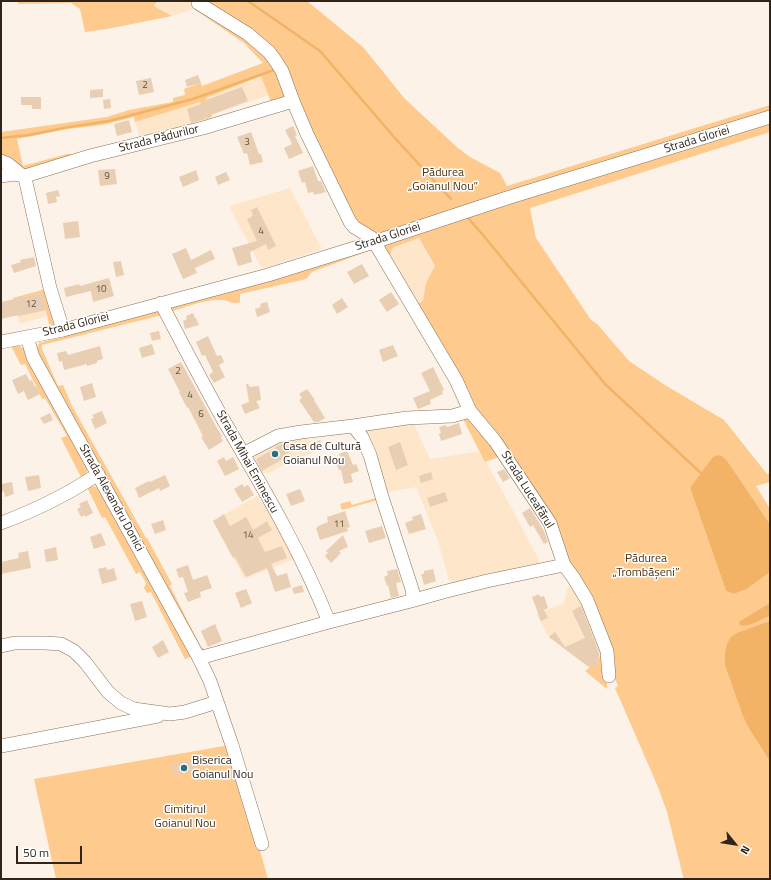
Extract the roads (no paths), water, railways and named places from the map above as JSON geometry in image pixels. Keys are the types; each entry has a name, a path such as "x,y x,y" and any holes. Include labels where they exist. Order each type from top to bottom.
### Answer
{"street":[{"path":"198,3 248,34 269,52 275,60 282,70 292,101 350,222 354,227 372,238 374,242"},
{"name":"Strada Pădurilor","path":"1,176 14,174 25,176 90,156 203,128 292,101"},
{"name":"Strada Gloriei","path":"1,342 63,330 268,275 507,198 770,117"},
{"path":"1,161 25,176 50,288 63,330"},
{"name":"Strada Luceafărul","path":"374,242 456,380 470,411 495,441 550,523 564,565 579,586 589,605 607,651 609,676"},
{"name":"Strada Mihai Eminescu","path":"161,303 302,561 320,598 329,622"},
{"name":"Strada Alexandru Donici","path":"27,337 33,357 199,658 210,681 232,745 262,844"},
{"path":"243,454 278,436 407,418 452,416 470,411"},
{"path":"353,426 362,437 370,455 413,593 411,601"},
{"path":"1,523 16,518 55,500 78,488 98,474"},
{"path":"199,658 443,592 564,565"},
{"path":"1,646 15,643 62,644 74,651 85,662 108,692 121,703 134,709 170,714"},
{"path":"1,746 185,712 217,702"}],"waterway":[{"path":"248,1 320,51 394,137 451,199"},
{"path":"1,138 29,135 109,121 193,99 274,70"},
{"path":"469,219 605,384 703,475"}],"place":[{"name":"Casa de Cultură Goianul Nou","path":"275,454"},
{"name":"Biserica Goianul Nou","path":"184,768"}],"park label":[{"name":"Pădurea „Goianul Nou”","path":"443,180"},
{"name":"Pădurea „Trombășeni”","path":"646,566"},
{"name":"Cimitirul Goianul Nou","path":"185,817"}]}
